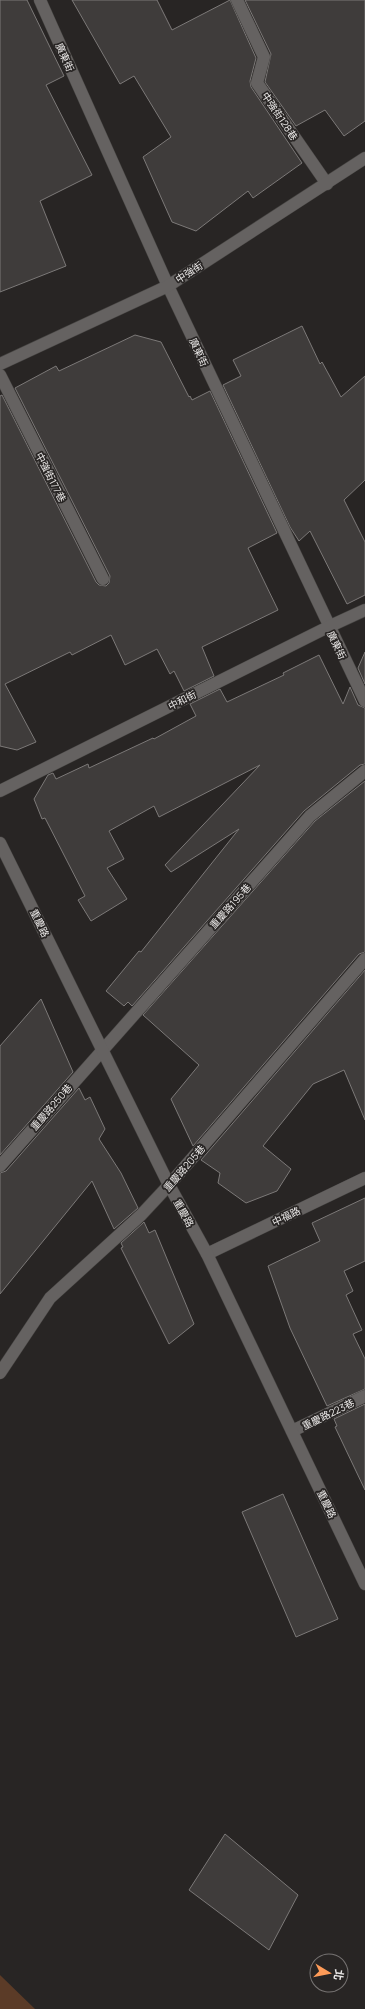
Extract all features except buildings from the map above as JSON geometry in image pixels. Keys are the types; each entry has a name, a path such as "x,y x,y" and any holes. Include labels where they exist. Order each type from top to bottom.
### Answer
{"street":[{"name":"廣東街","path":"40,0 168,286 328,627 365,701"},
{"name":"中強街128巷","path":"237,0 264,57 257,83 327,184"},
{"name":"中強街","path":"0,364 168,286 365,158"},
{"name":"中強街177巷","path":"0,375 103,579"},
{"name":"中和街","path":"0,791 328,627 365,610"},
{"name":"重慶路195巷","path":"102,1049 310,816 365,771"},
{"name":"重慶路","path":"0,843 169,1185 207,1254 365,1583"},
{"name":"重慶路205巷","path":"0,1373 50,1298 141,1215 169,1185 365,958"},
{"name":"重慶路250巷","path":"0,1166 102,1049"},
{"name":"中福路","path":"207,1254 365,1178"},
{"name":"重慶路223巷","path":"292,1431 365,1396"}],"shaded area":[{"path":"0,1975 35,2009 0,2009"}]}
